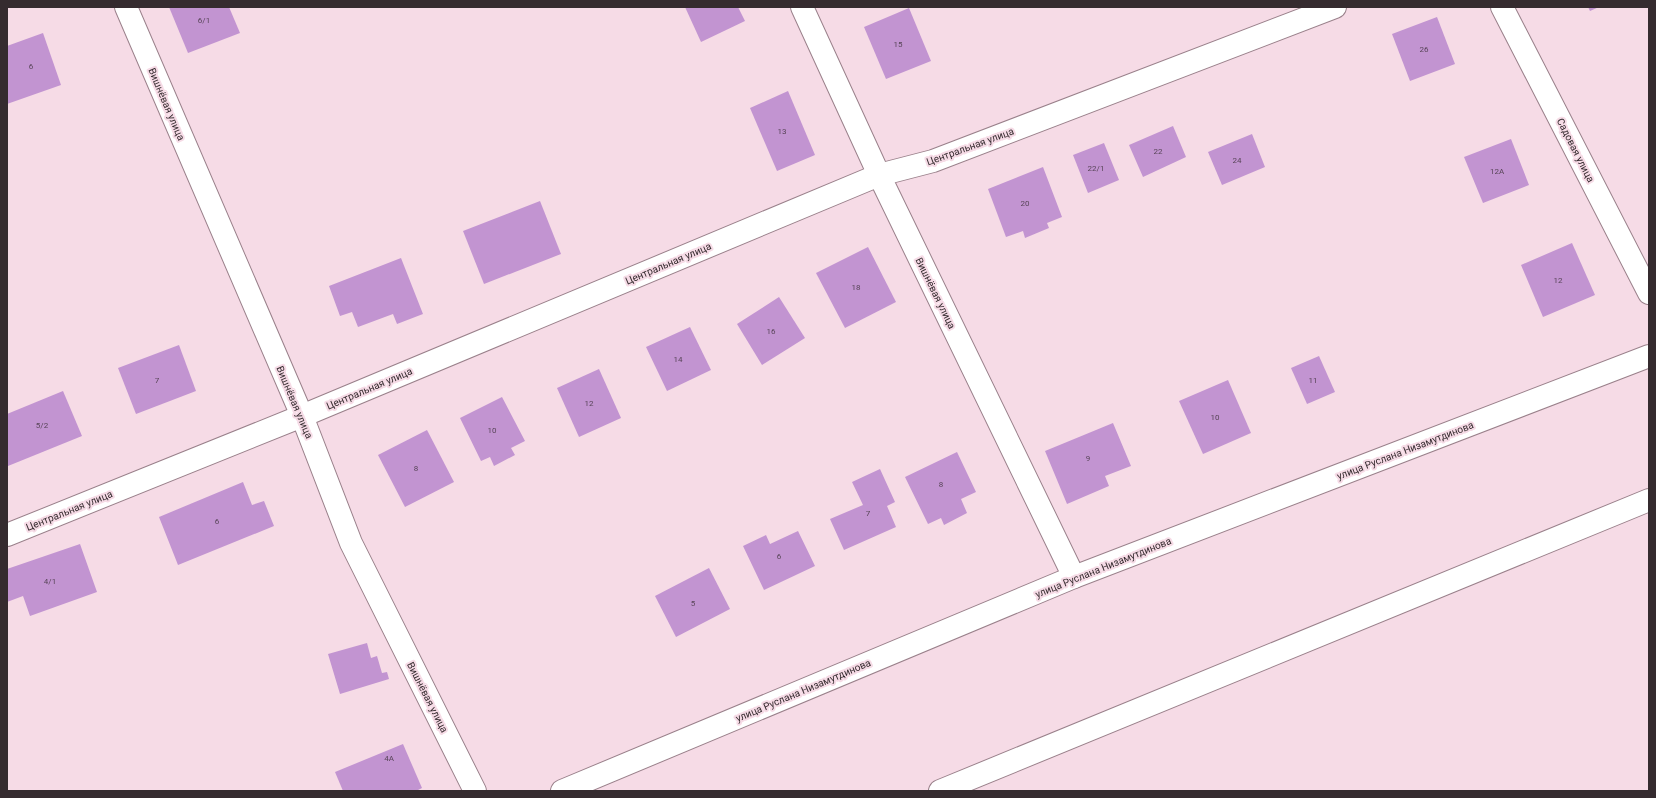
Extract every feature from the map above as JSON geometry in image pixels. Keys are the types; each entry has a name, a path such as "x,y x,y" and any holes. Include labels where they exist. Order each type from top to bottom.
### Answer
{"street":[{"name":"Вишнёвая улица","path":"126,7 302,416 351,543 475,791"},
{"name":"Вишнёвая улица","path":"802,7 879,175 1074,577"},
{"name":"Центральная улица","path":"7,534 302,416 879,175 933,161 1335,7"},
{"name":"Садовая улица","path":"1502,7 1649,293"},
{"name":"улица Руслана Низамутдинова","path":"562,791 1074,577 1649,356"},
{"path":"940,791 1649,500"}],"building":[{"path":"169,7 229,7 240,33 188,53"},
{"path":"685,7 738,7 745,21 701,42"},
{"path":"1588,7 1599,7 1590,11"},
{"path":"909,8 931,61 886,79 864,27"},
{"path":"1437,17 1455,64 1410,81 1392,34"},
{"path":"43,33 61,85 7,104 7,46"},
{"path":"788,91 815,155 777,171 750,108"},
{"path":"1173,126 1186,157 1143,177 1129,145"},
{"path":"1252,134 1265,167 1222,185 1208,152"},
{"path":"1511,139 1529,185 1483,203 1464,157"},
{"path":"1104,143 1119,180 1088,193 1073,155"},
{"path":"1043,167 1062,217 1047,223 1049,228 1025,238 1023,231 1006,237 988,189"},
{"path":"540,201 561,254 484,284 463,231"},
{"path":"1572,243 1595,295 1543,317 1521,265"},
{"path":"868,247 896,302 845,328 816,273"},
{"path":"401,258 423,314 397,324 393,314 358,327 352,312 340,316 329,286"},
{"path":"779,297 805,338 762,365 737,324"},
{"path":"690,327 711,370 667,391 646,347"},
{"path":"179,345 196,391 136,414 118,368"},
{"path":"1319,356 1335,392 1307,404 1291,368"},
{"path":"599,369 621,418 579,437 557,388"},
{"path":"1228,380 1251,433 1203,454 1179,401"},
{"path":"63,391 82,436 8,466 7,414"},
{"path":"502,397 525,441 511,448 515,455 494,466 490,457 481,461 460,418"},
{"path":"1113,423 1131,466 1105,476 1109,486 1067,504 1045,451"},
{"path":"427,430 454,482 405,507 378,455"},
{"path":"957,452 976,492 961,499 967,513 944,525 941,518 928,524 905,477"},
{"path":"880,469 895,502 887,506 896,527 844,550 830,519 863,505 852,482"},
{"path":"243,482 252,505 264,501 274,526 178,565 159,517"},
{"path":"798,531 815,566 764,590 743,546 766,535 770,544"},
{"path":"80,544 97,592 30,616 23,596 7,602 7,569"},
{"path":"709,568 730,609 676,637 655,596"},
{"path":"367,643 371,658 377,656 382,673 387,672 389,679 340,694 328,654"},
{"path":"403,744 422,788 416,791 343,791 335,772"}]}
